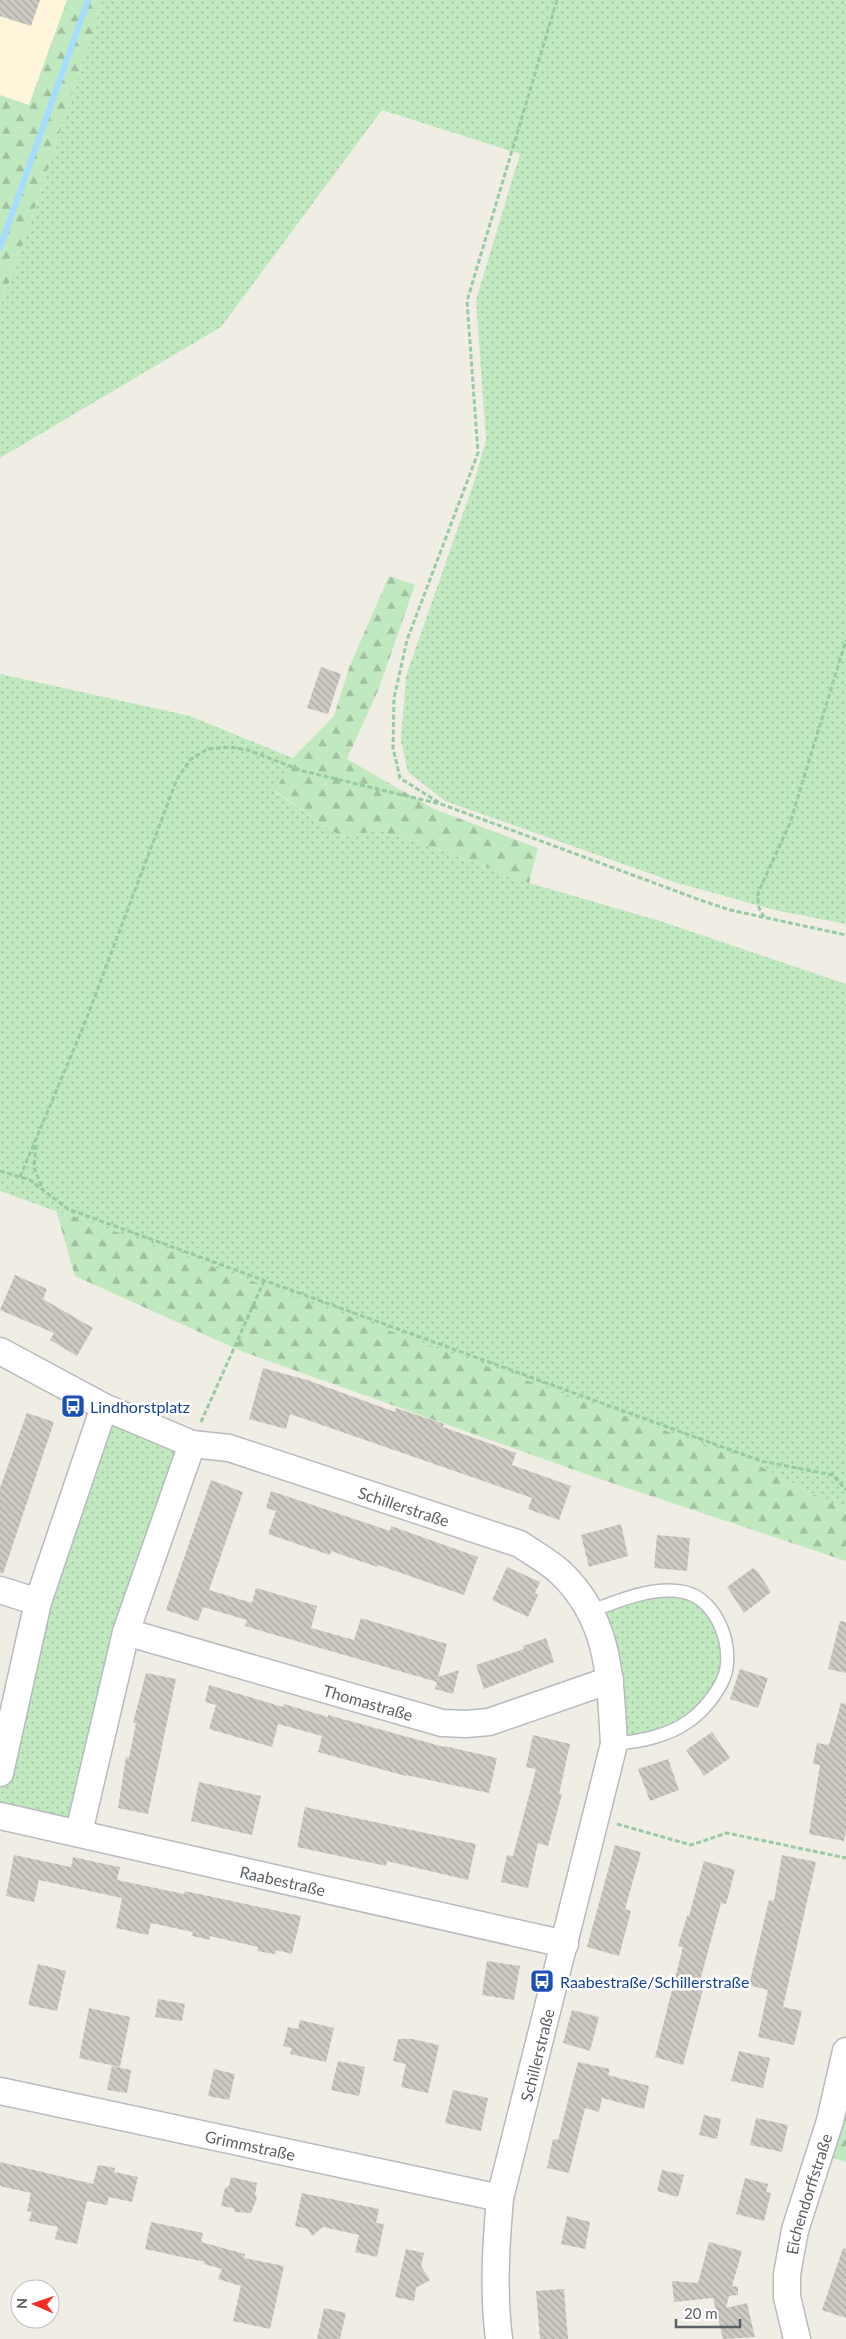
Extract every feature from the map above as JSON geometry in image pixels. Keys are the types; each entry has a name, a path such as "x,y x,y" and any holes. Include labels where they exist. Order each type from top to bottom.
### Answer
{"street":[{"path":"0,1351 104,1407 192,1444 126,1632 79,1832"},
{"path":"0,1773 38,1602 104,1407"},
{"name":"Schillerstraße","path":"192,1444 229,1448 520,1544 561,1573 592,1611 606,1654 610,1680 614,1744 597,1818 500,2198 495,2273 499,2339"},
{"path":"0,1590 38,1602"},
{"name":"Thomastraße","path":"126,1632 442,1722 466,1724 489,1722 610,1680"},
{"name":"Raabestraße","path":"0,1816 79,1832 565,1944"},
{"name":"Eichendorffstraße","path":"797,2339 787,2297 788,2265 795,2230 830,2121 846,2051"},
{"name":"Grimmstraße","path":"0,2091 500,2198"}],"lane":[{"path":"592,1611 633,1596 659,1590 686,1592 712,1611 723,1628 727,1651 723,1678 704,1708 690,1720 676,1730 647,1740 614,1744"}],"path":[{"path":"445,806 400,778 393,748 394,698 407,640 478,453 467,300 557,0"},
{"path":"764,917 758,906 758,893 790,823 846,640"},
{"path":"20,1177 84,1025 178,778 191,759 208,749 230,747 248,750 303,771 445,806 730,910 846,935"},
{"path":"38,1137 34,1155 34,1168 43,1190"},
{"path":"0,1171 30,1180 68,1209 761,1461 833,1475 846,1490"},
{"path":"192,1444 264,1281"},
{"path":"597,1818 691,1845 727,1833 846,1858"}],"shaded area":[{"path":"0,0 67,0 29,105 0,95"}],"green space":[{"path":"67,0 103,0 19,256 0,306 0,95 29,105"},
{"path":"103,0 846,0 846,924 775,910 674,882 445,801 408,772 401,741 406,676 474,482 486,440 476,300 520,154 382,110 221,327 0,458 0,306 19,256"},
{"path":"389,576 415,585 379,688 347,759 434,809 538,848 529,883 435,848 380,831 340,836 275,791 293,758 334,716 349,668"},
{"path":"0,674 190,716 293,758 275,792 340,836 380,831 435,848 529,883 660,921 846,984 846,1511 752,1462 0,1191"},
{"path":"56,1210 752,1462 846,1511 846,1561 597,1478 241,1351 75,1276"},
{"path":"105,1410 189,1446 77,1829 0,1813 0,1783"},
{"path":"658,1593 697,1601 721,1628 721,1677 704,1705 676,1727 617,1742 594,1612"},
{"path":"846,2069 846,2162 828,2156"}],"building":[{"path":"0,0 40,0 31,26 0,16"},
{"path":"321,667 341,674 328,714 307,708"},
{"path":"15,1275 47,1289 43,1299 93,1328 77,1356 50,1340 54,1333 0,1310"},
{"path":"263,1368 307,1380 395,1412 396,1408 444,1424 443,1427 516,1453 512,1465 571,1486 559,1520 528,1509 532,1498 290,1414 286,1429 249,1419"},
{"path":"27,1413 54,1422 3,1574 0,1573 0,1488"},
{"path":"211,1480 243,1492 209,1590 252,1603 256,1588 317,1606 311,1628 354,1640 361,1618 447,1644 438,1677 459,1670 453,1694 435,1689 437,1682 245,1626 247,1620 203,1607 198,1621 166,1610"},
{"path":"271,1491 390,1531 391,1526 478,1557 464,1595 378,1565 377,1567 331,1551 330,1555 268,1534 276,1511 266,1508"},
{"path":"621,1524 628,1556 589,1567 581,1535"},
{"path":"657,1535 690,1538 687,1571 654,1568"},
{"path":"507,1567 540,1582 535,1593 538,1595 528,1617 492,1600"},
{"path":"753,1568 758,1572 771,1592 744,1613 727,1587"},
{"path":"840,1621 846,1622 846,1673 828,1669"},
{"path":"546,1638 554,1662 484,1689 476,1665 524,1649 523,1646"},
{"path":"740,1669 768,1678 758,1708 730,1699"},
{"path":"146,1673 176,1679 148,1814 118,1808 126,1757 129,1758 136,1723 133,1723"},
{"path":"209,1685 283,1707 284,1704 444,1747 497,1758 489,1793 406,1776 318,1752 322,1736 278,1724 272,1747 209,1729 216,1705 205,1702"},
{"path":"841,1703 846,1704 846,1830 844,1841 809,1834 820,1765 813,1764 817,1743 829,1745"},
{"path":"712,1732 730,1758 704,1776 686,1750"},
{"path":"533,1735 570,1744 559,1794 562,1794 548,1846 538,1843 528,1888 501,1882 507,1855 513,1856 536,1769 526,1767"},
{"path":"668,1759 679,1790 650,1801 638,1769"},
{"path":"199,1782 261,1796 252,1835 191,1821"},
{"path":"305,1807 476,1844 468,1880 387,1861 386,1866 297,1847"},
{"path":"615,1845 641,1852 625,1909 631,1911 619,1956 587,1947"},
{"path":"14,1855 71,1867 73,1857 120,1867 117,1880 184,1894 185,1891 301,1916 292,1954 276,1950 275,1954 257,1951 258,1947 210,1936 210,1940 192,1936 193,1932 151,1923 148,1935 116,1928 122,1898 39,1880 34,1902 6,1896"},
{"path":"782,1855 816,1862 783,2007 802,2011 794,2045 758,2037 768,1990 749,1985 769,1900 774,1901"},
{"path":"704,1861 735,1870 726,1904 721,1903 700,1981 705,1982 683,2065 655,2057 683,1947 678,1946 687,1916 689,1916"},
{"path":"487,1961 520,1966 514,2000 482,1995"},
{"path":"38,1964 66,1971 57,2011 28,2005"},
{"path":"158,1999 185,2004 182,2021 155,2017"},
{"path":"89,2008 130,2017 120,2067 79,2058"},
{"path":"572,2010 599,2017 590,2051 563,2043"},
{"path":"300,2020 334,2028 326,2062 290,2054 292,2048 283,2046 288,2027 298,2029"},
{"path":"398,2039 412,2039 439,2045 428,2093 401,2087 406,2064 393,2061"},
{"path":"739,2051 770,2058 763,2088 731,2081"},
{"path":"338,2061 365,2067 359,2096 331,2090"},
{"path":"578,2062 610,2069 608,2075 649,2086 644,2109 602,2098 599,2112 585,2108 569,2173 547,2168 553,2139 558,2140"},
{"path":"112,2066 131,2070 127,2093 107,2090"},
{"path":"214,2069 235,2074 229,2100 208,2096"},
{"path":"453,2090 488,2098 481,2131 445,2123"},
{"path":"704,2115 721,2119 717,2139 699,2135"},
{"path":"756,2118 788,2125 782,2152 750,2145"},
{"path":"0,2162 93,2184 98,2165 115,2168 114,2172 138,2177 132,2202 109,2197 107,2205 87,2201 77,2244 55,2239 58,2227 29,2221 32,2212 27,2211 31,2193 0,2186"},
{"path":"662,2170 684,2175 678,2197 657,2191"},
{"path":"231,2177 257,2183 255,2195 257,2198 251,2213 235,2212 233,2208 221,2206 225,2188 229,2186"},
{"path":"745,2178 768,2184 766,2192 771,2193 764,2221 736,2214"},
{"path":"302,2193 379,2209 376,2223 384,2224 377,2257 355,2252 359,2235 323,2227 312,2236 308,2229 295,2226"},
{"path":"567,2216 590,2222 585,2249 561,2244"},
{"path":"151,2222 203,2233 201,2242 245,2254 244,2258 284,2266 270,2329 233,2321 241,2286 218,2279 222,2269 204,2264 205,2262 145,2249"},
{"path":"709,2242 742,2251 732,2286 738,2287 738,2295 729,2296 726,2308 747,2303 755,2337 723,2339 713,2298 674,2302 672,2281 698,2283"},
{"path":"843,2248 846,2249 846,2318 822,2310"},
{"path":"406,2249 424,2253 421,2266 430,2280 416,2288 414,2301 395,2297"},
{"path":"564,2289 568,2339 540,2339 536,2291"},
{"path":"324,2308 346,2313 340,2339 317,2339"}],"waterway":[{"path":"0,248 88,0"}],"place":[{"name":"Lindhorstplatz","path":"73,1406"},
{"name":"Raabestraße/Schillerstraße","path":"542,1981"}]}
